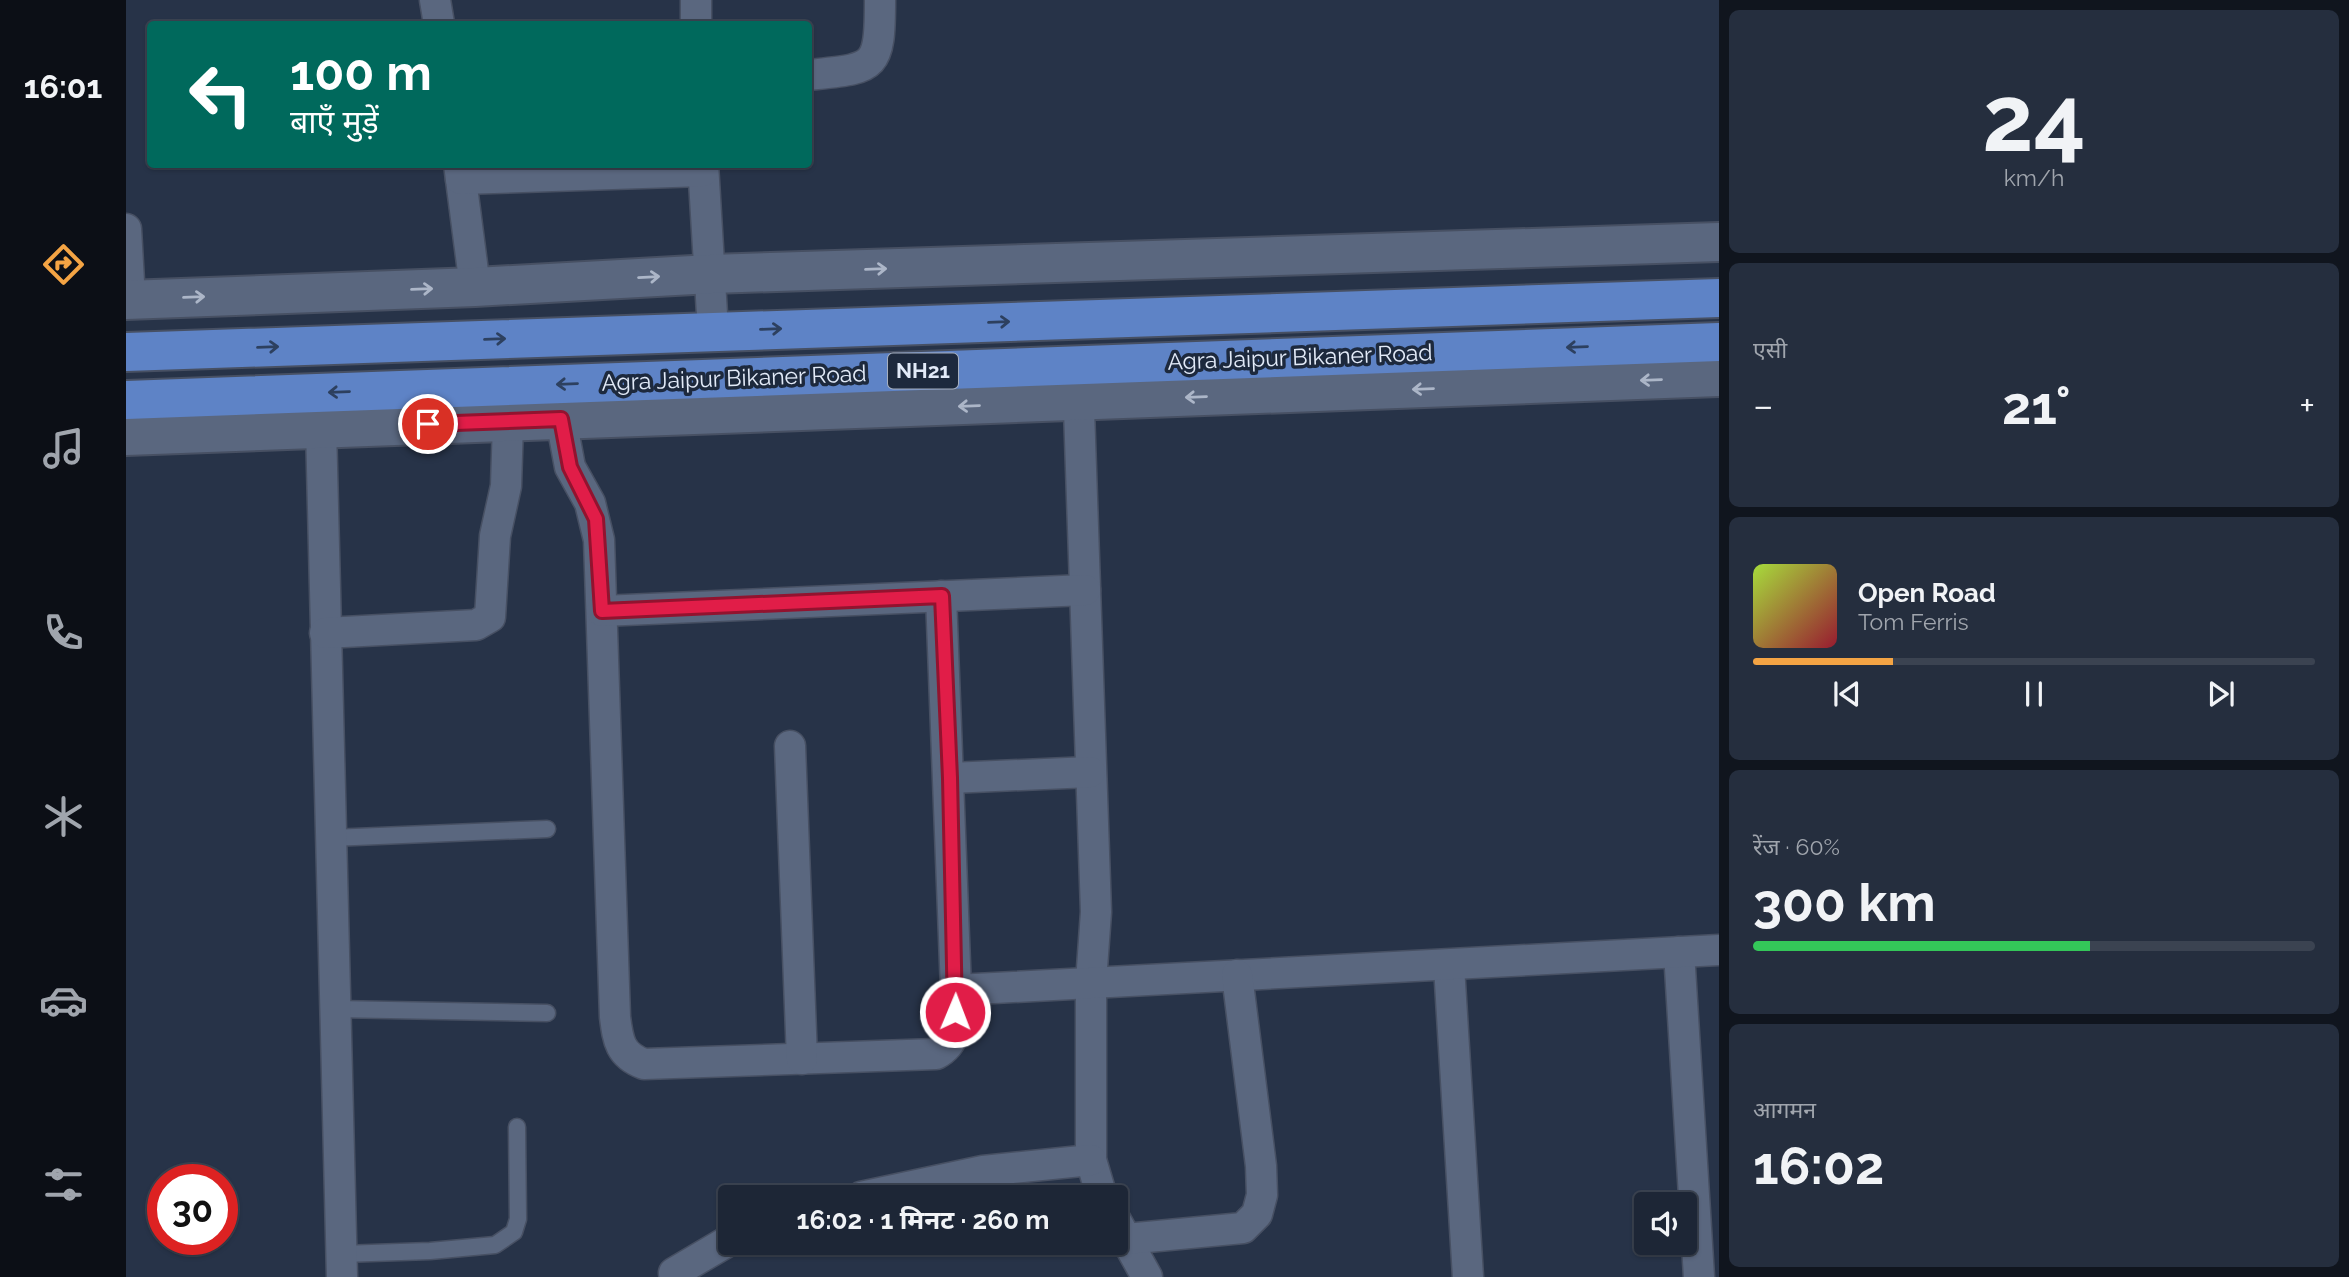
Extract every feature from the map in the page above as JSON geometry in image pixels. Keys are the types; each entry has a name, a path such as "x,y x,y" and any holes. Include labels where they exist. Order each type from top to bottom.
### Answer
{"highway":[{"name":"Agra Jaipur Bikaner Road","path":"126,352 1719,298"},
{"name":"Agra Jaipur Bikaner Road","path":"126,400 1078,384 1719,342"}],"street":[{"path":"435,0 438,21"},
{"path":"696,0 696,21"},
{"path":"812,75 859,70 872,60 880,34 880,0"},
{"path":"475,287 460,172 703,168 713,331"},
{"path":"126,229 128,300 475,287 711,274 1719,242"},
{"path":"126,436 508,422 1078,384 1719,377"},
{"path":"1078,384 1096,912 1091,982 1091,1160 1098,1185"},
{"path":"561,419 570,467 596,519 602,611 618,1043 630,1058 645,1064 936,1054 948,1048 954,1035 956,990 942,596"},
{"path":"325,632 476,625 490,617 495,536 506,485 508,422"},
{"path":"321,427 342,1268"},
{"path":"602,611 1085,590"},
{"path":"790,746 802,1059"},
{"path":"950,778 1090,772"},
{"path":"956,990 1719,950"},
{"path":"1679,952 1699,1277"},
{"path":"1448,966 1468,1277"},
{"path":"1128,1229 1242,1228 1257,1214 1262,1195 1261,1166 1237,975"},
{"path":"917,1185 982,1171 1091,1160"},
{"path":"1128,1243 1147,1277"},
{"path":"674,1273 718,1247"}],"lane":[{"path":"331,838 547,829"},
{"path":"335,1009 547,1013"},
{"path":"342,1268 430,1251 495,1245 514,1231 518,1219 517,1127"}],"route":[{"path":"428,424 561,419 570,467 596,519 602,611 942,596 950,778 955,1012"}]}
